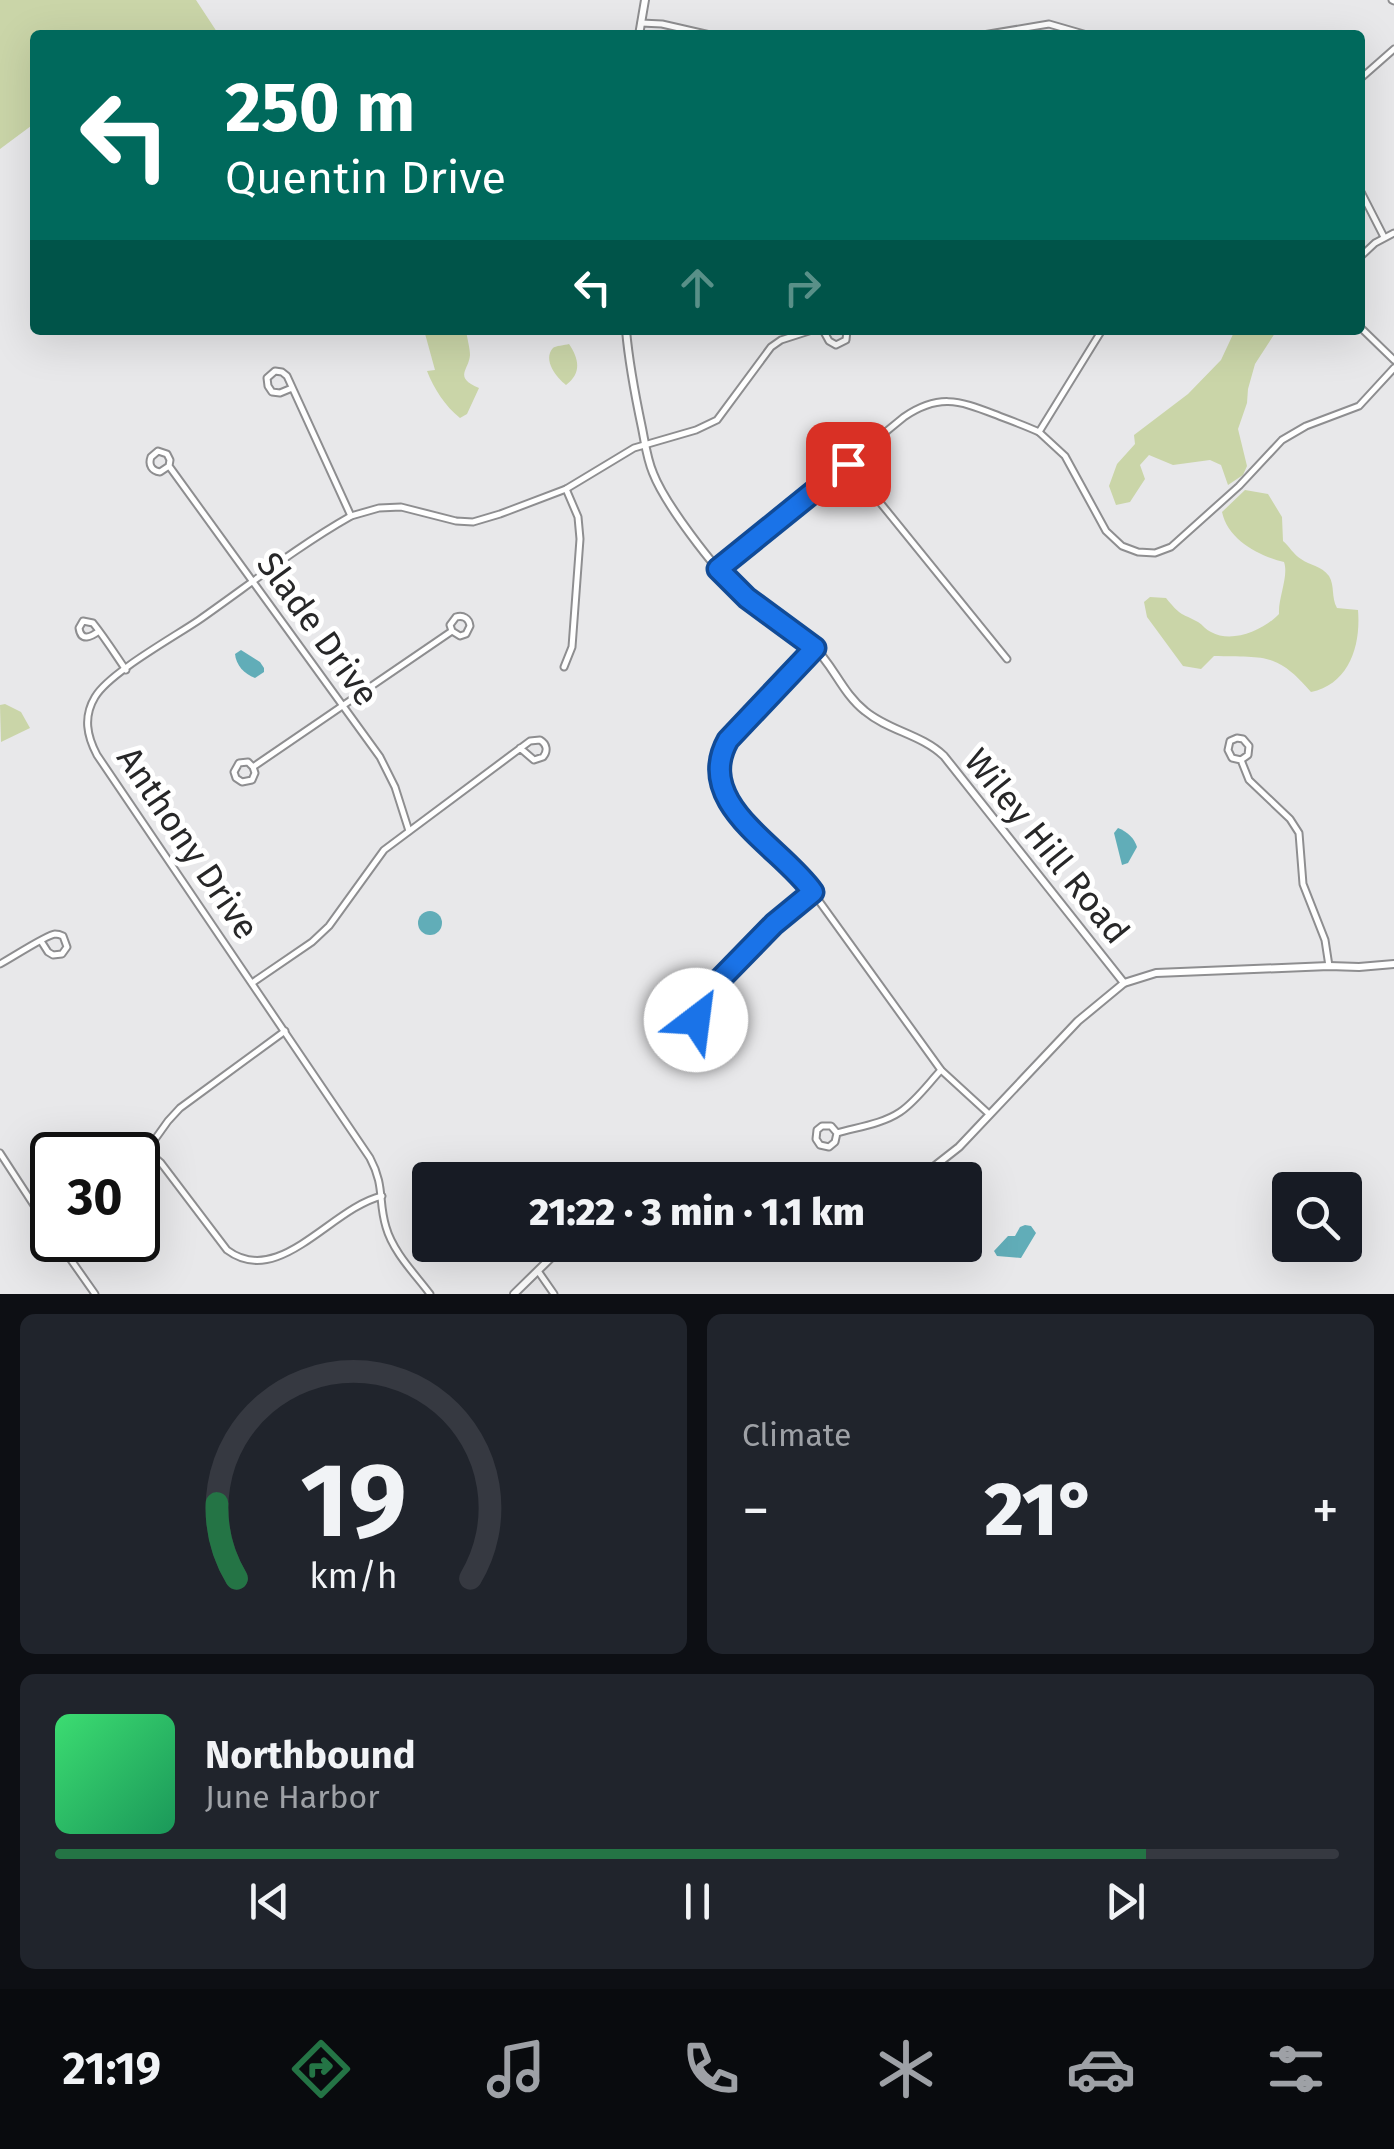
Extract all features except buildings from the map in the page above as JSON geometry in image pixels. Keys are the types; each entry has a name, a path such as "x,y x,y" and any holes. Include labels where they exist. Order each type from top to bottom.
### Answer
{"street":[{"path":"639,30 646,0"},
{"path":"640,23 688,30"},
{"path":"1013,30 1049,24 1070,30"},
{"path":"1365,74 1394,48"},
{"path":"1365,200 1384,237"},
{"path":"1365,251 1394,232"},
{"path":"1365,332 1394,360"},
{"name":"Wiley Hill Road","path":"626,335 631,380 653,473 662,492 718,569 747,598 815,648 865,711 921,739 944,756 1124,983"},
{"name":"Anthony Drive","path":"430,1294 390,1238 384,1222 379,1176 370,1158 92,745 87,723 92,700 126,670 352,516 378,508 401,507 472,522 566,489 645,444 717,420 767,351 780,340 796,335"},
{"path":"826,335 836,344 846,340 846,335"},
{"path":"1039,432 1099,335"},
{"path":"718,569 913,411 940,402 962,402 1039,432 1065,456 1113,540 1132,551 1155,552 1172,547 1290,433 1359,406 1394,368"},
{"path":"292,388 272,392 268,378 272,372 287,376 352,516"},
{"name":"Slade Drive","path":"169,466 164,471 154,470 150,457 158,451 165,452 169,466 386,767 410,831"},
{"path":"848,464 1007,659"},
{"path":"564,667 572,647 580,538 578,517 566,489"},
{"path":"99,631 126,670"},
{"path":"253,766 452,631"},
{"path":"815,648 728,740 719,766 722,788 744,822 794,868 813,892 941,1070 989,1114"},
{"path":"252,983 321,934 377,858 410,831 520,748 536,739 546,748 545,755 537,760 530,759 520,748"},
{"path":"1234,739 1243,739 1249,746 1248,754 1241,760 1232,758 1228,752 1234,739"},
{"path":"1241,760 1249,780 1290,819 1299,833 1304,884 1325,940 1328,966"},
{"path":"239,764 253,766 252,780 242,782 236,778 234,772 239,764"},
{"path":"696,1004 774,924 813,892"},
{"path":"0,964 52,934 66,940 67,949 54,956 41,941"},
{"path":"940,1162 1078,1021 1124,983 1156,972 1394,964"},
{"path":"682,1003 696,1004 700,1014 696,1020 690,1024 680,1020 677,1013 682,1003"},
{"path":"160,1132 180,1108 285,1032"},
{"path":"837,1133 879,1122 899,1112 941,1070"},
{"path":"822,1126 831,1126 837,1133 835,1142 829,1146 816,1140 816,1130 822,1126"},
{"path":"0,1152 30,1199"},
{"path":"160,1163 227,1250 254,1262 276,1259 354,1206 382,1196"},
{"path":"72,1262 95,1294"},
{"path":"514,1294 547,1262"},
{"path":"538,1271 554,1294"}],"green space":[{"path":"0,0 196,0 216,30 30,30 30,127 0,149"},
{"path":"425,335 467,335 470,355 464,377 479,388 467,414 460,418 440,397 427,371 435,370"},
{"path":"1233,335 1274,335 1255,364 1238,429 1247,466 1243,475 1228,485 1221,465 1210,460 1173,465 1149,455 1140,465 1145,479 1130,502 1116,505 1109,486 1117,464 1135,444 1134,435 1188,394 1221,360"},
{"path":"569,344 577,366 575,376 566,385 549,358 553,348"},
{"path":"1245,490 1268,494 1282,517 1283,541 1298,557 1329,576 1337,608 1358,610 1357,637 1350,662 1324,688 1311,692 1288,669 1257,657 1214,656 1201,669 1183,666 1147,617 1144,602 1150,597 1166,598 1178,611 1209,631 1238,636 1256,630 1279,614 1284,562 1265,556 1238,539 1222,512"},
{"path":"0,705 21,712 30,728 1,742"}],"water":[{"path":"241,650 260,662 264,672 255,678 244,672 235,654"},
{"path":"1118,828 1137,847 1128,863 1122,865 1114,833"},
{"path":"430,911 439,914 439,932 430,935 421,932 418,923 421,914"},
{"path":"1025,1225 1036,1233 1021,1258 997,1256 994,1251"}],"route":[{"path":"696,1020 700,1014 696,1004 774,924 813,892 802,876 744,822 722,788 719,766 728,740 815,648 747,598 718,569 848,464"}]}
